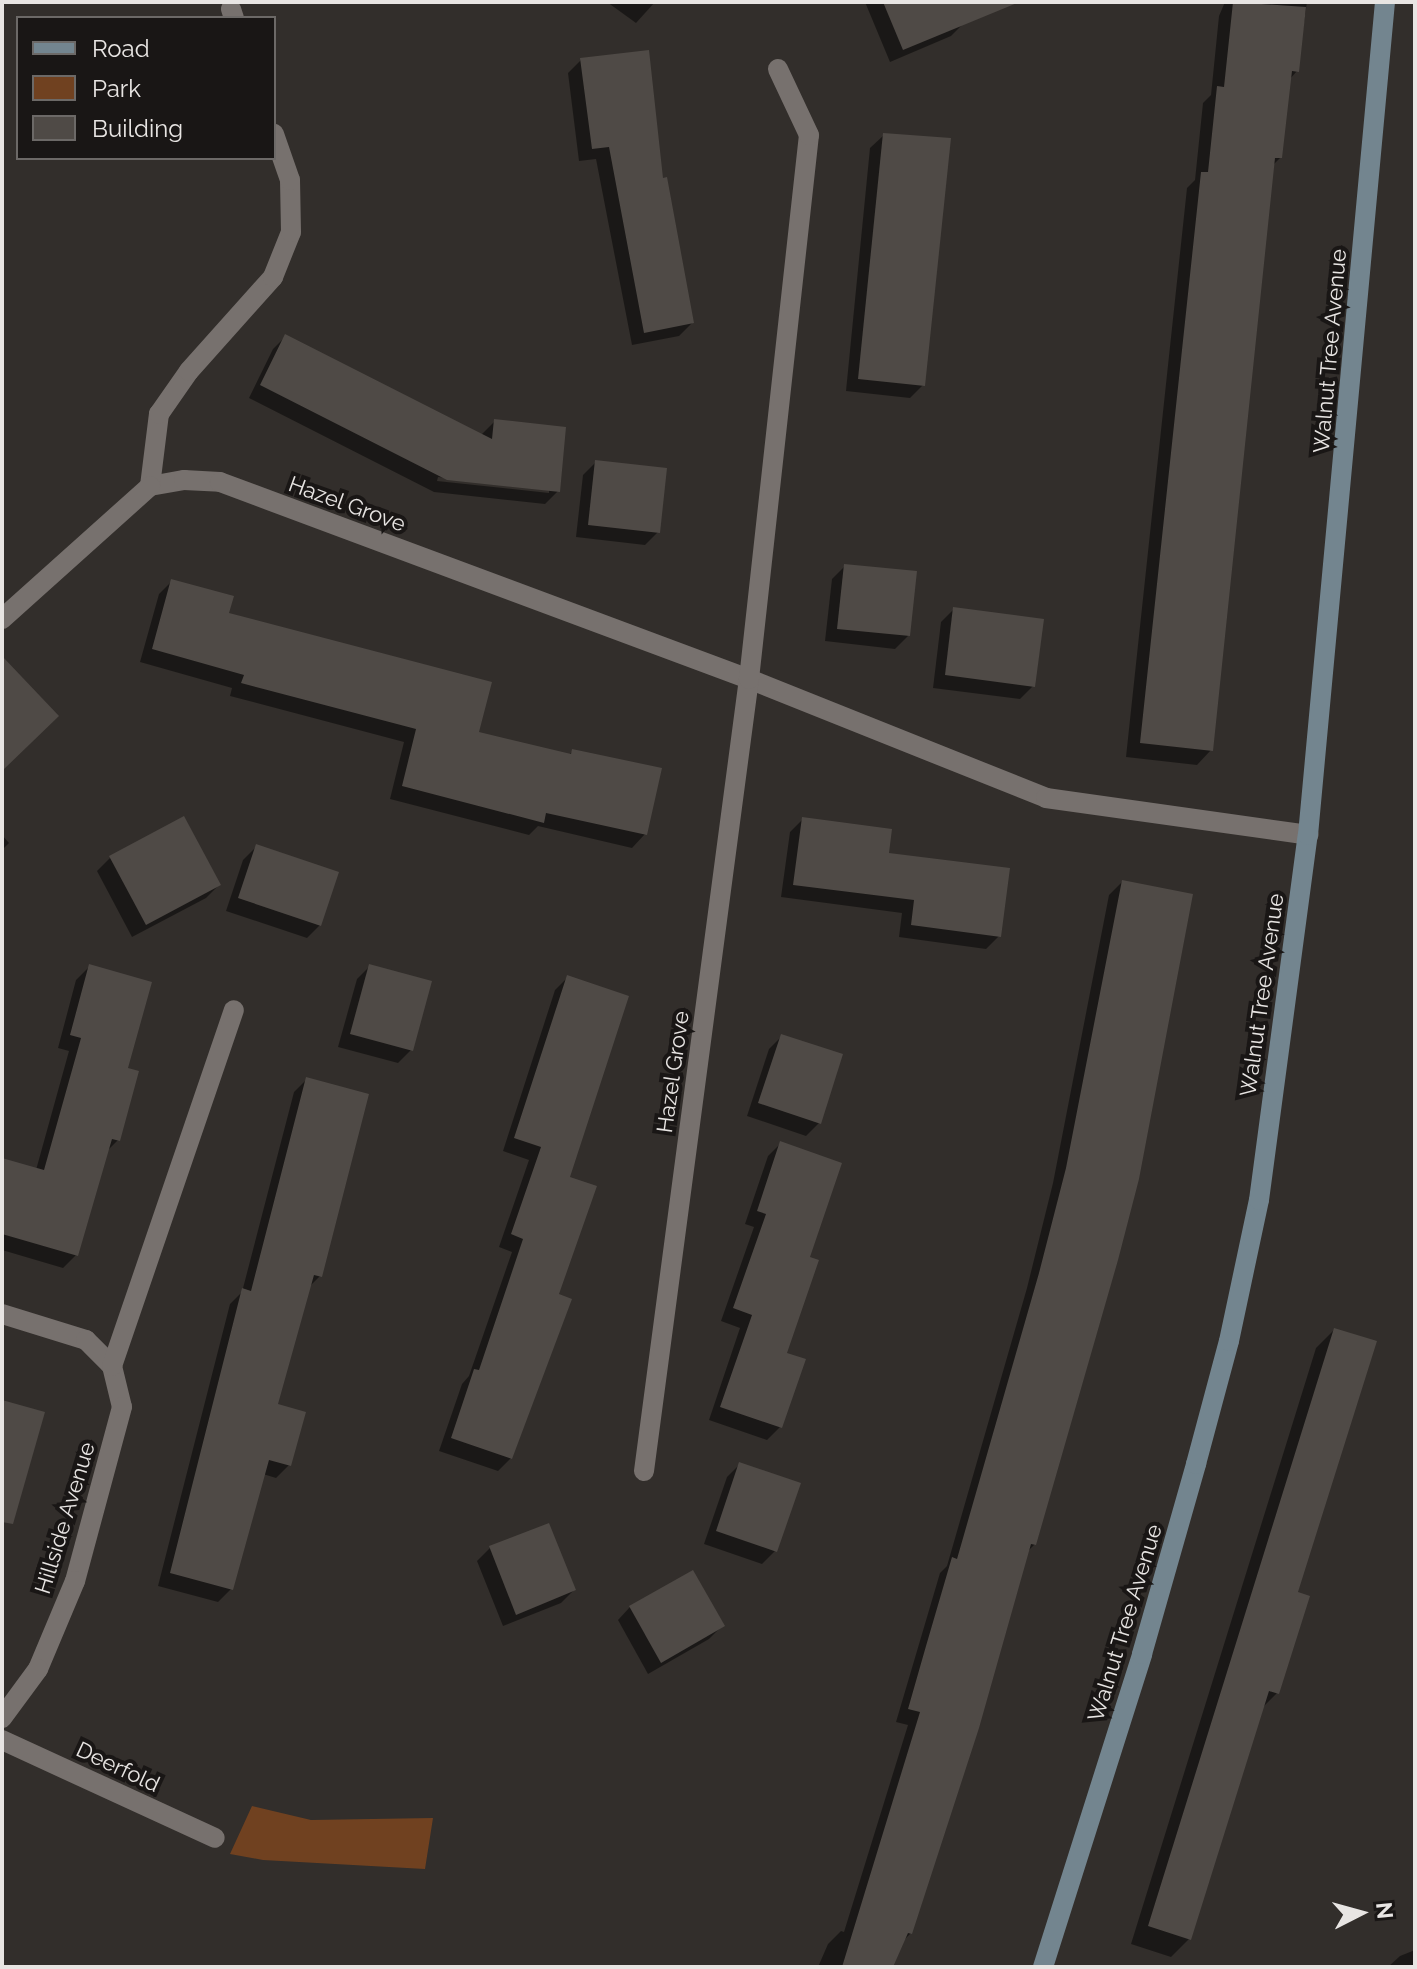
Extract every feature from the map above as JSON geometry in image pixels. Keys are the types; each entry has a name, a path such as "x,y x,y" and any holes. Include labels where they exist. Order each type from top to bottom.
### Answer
{"street":[{"name":"Walnut Tree Avenue","path":"1043,1967 1142,1654 1229,1341 1259,1200 1308,835 1385,2"},
{"name":"Hazel Grove","path":"644,1471 749,679 809,135 778,69"},
{"path":"2,619 150,486 159,414 189,371 273,277 291,232 290,180 276,140"},
{"name":"Hazel Grove","path":"150,486 184,480 220,482 749,679 1046,798 1308,835"},
{"path":"2,1314 86,1340 112,1366 234,1010"},
{"name":"Hillside Avenue","path":"2,1718 38,1669 75,1581 122,1407 112,1366"},
{"name":"Deerfold","path":"2,1740 215,1838"}],"green space":[{"path":"252,1806 311,1820 433,1818 425,1869 263,1860 230,1854"}],"building":[{"path":"883,2 1017,2 1017,3 903,50"},
{"path":"1233,2 1306,7 1299,72 1292,71 1282,158 1275,158 1213,751 1140,743 1201,172 1208,172 1217,86 1224,87"},
{"path":"649,50 663,178 667,177 694,323 644,333 609,147 592,149 580,58"},
{"path":"883,133 951,138 925,386 858,379"},
{"path":"285,334 492,439 494,419 566,427 560,492 447,480 260,385"},
{"path":"595,460 667,468 660,533 588,525"},
{"path":"844,564 917,571 910,636 837,629"},
{"path":"171,579 234,596 229,613 492,682 479,732 571,754 572,749 662,768 647,835 546,813 544,823 402,786 416,729 241,683 244,675 152,649"},
{"path":"953,607 1044,619 1035,687 945,675"},
{"path":"2,656 59,716 2,771"},
{"path":"184,816 221,885 146,925 109,856"},
{"path":"802,817 892,829 889,853 1010,868 1001,937 911,925 914,900 793,885"},
{"path":"256,844 339,872 321,926 238,898"},
{"path":"1122,880 1193,894 1139,1179 1036,1545 1031,1544 979,1728 912,1934 908,1933 893,1967 842,1967 920,1712 908,1709 952,1557 957,1559 1039,1273 1066,1168"},
{"path":"89,964 152,982 128,1068 139,1071 120,1141 112,1139 78,1256 2,1234 2,1158 44,1170 81,1038 70,1035"},
{"path":"369,964 432,981 413,1051 350,1034"},
{"path":"567,975 629,996 570,1177 597,1186 559,1294 572,1299 512,1459 451,1438 474,1369 479,1370 523,1239 511,1234 541,1147 514,1138"},
{"path":"781,1034 843,1054 821,1124 758,1103"},
{"path":"306,1077 369,1094 322,1277 314,1275 278,1404 306,1412 291,1466 269,1460 233,1590 170,1573 242,1288 251,1291"},
{"path":"780,1141 842,1163 810,1257 819,1260 787,1353 806,1359 782,1428 720,1407 752,1315 733,1308 766,1214 757,1211"},
{"path":"1334,1328 1377,1341 1298,1592 1310,1596 1279,1694 1269,1691 1191,1940 1148,1926"},
{"path":"2,1400 45,1412 13,1524 2,1522"},
{"path":"739,1462 801,1483 777,1552 716,1531"},
{"path":"549,1523 576,1590 516,1615 489,1546"},
{"path":"693,1570 725,1626 661,1663 629,1606"}]}
